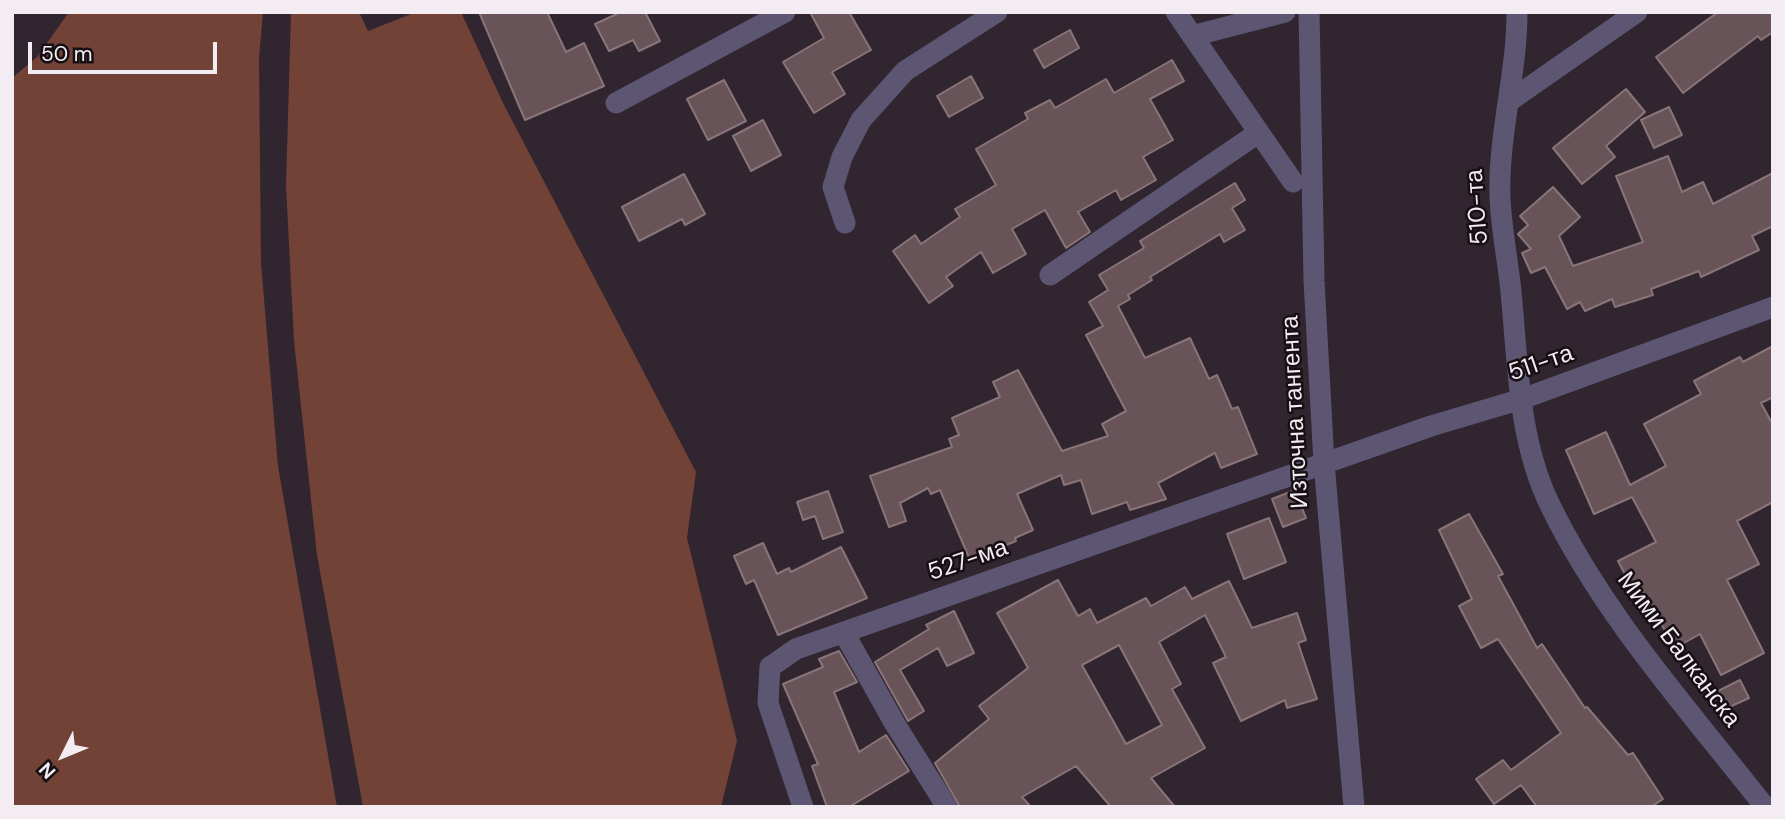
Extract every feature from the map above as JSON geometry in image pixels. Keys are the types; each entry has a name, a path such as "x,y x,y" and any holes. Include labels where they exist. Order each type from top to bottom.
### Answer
{"street":[{"path":"616,103 785,12"},
{"path":"845,223 833,187 842,157 860,120 905,72 996,12"},
{"path":"1176,12 1293,182"},
{"path":"1192,36 1285,12"},
{"name":"Източна тангента","path":"1309,12 1314,281 1324,463 1354,807"},
{"name":"510-та","path":"1517,12 1517,50 1501,151 1500,198 1522,399"},
{"path":"1511,100 1637,12"},
{"path":"1050,275 1258,133"},
{"name":"511-та","path":"1324,463 1431,426 1522,399 1773,307"},
{"name":"Мими Балканска","path":"1522,399 1532,454 1549,503 1611,610 1765,807"},
{"name":"527-ма","path":"803,807 768,703 770,667 796,649 1324,463"},
{"path":"844,633 895,724 947,807"}],"shaded area":[{"path":"69,12 263,12 259,59 261,263 278,466 337,807 12,807 12,78 37,57"},
{"path":"291,12 359,12 368,31 416,12 461,12 503,103 696,472 687,538 737,741 721,807 363,807 317,555 294,341 286,186"}],"building":[{"path":"479,12 547,12 566,52 584,43 604,86 525,120"},
{"path":"621,12 645,12 660,41 639,51 633,40 609,51 595,24"},
{"path":"810,12 849,12 871,50 832,72 845,94 814,113 783,62 824,38"},
{"path":"1718,12 1773,12 1773,32 1761,40 1758,36 1683,93 1656,57"},
{"path":"1070,30 1079,48 1044,68 1034,50"},
{"path":"1172,60 1184,81 1150,99 1173,140 1143,157 1156,180 1121,200 1116,190 1078,212 1090,232 1066,248 1045,210 1012,229 1026,254 993,273 981,252 946,277 953,286 929,303 893,251 915,235 921,244 960,217 955,209 996,185 976,149 1028,119 1025,113 1050,100 1055,108 1106,79 1114,93"},
{"path":"971,76 983,98 949,117 937,96"},
{"path":"724,80 746,121 708,140 687,99"},
{"path":"1626,89 1645,112 1606,146 1615,157 1582,184 1553,148"},
{"path":"1669,107 1682,135 1654,148 1641,120"},
{"path":"763,120 781,155 751,171 733,136"},
{"path":"1668,156 1682,192 1703,182 1713,204 1773,173 1773,226 1752,236 1759,250 1701,277 1699,271 1651,289 1653,295 1615,307 1612,299 1585,311 1580,302 1567,309 1545,267 1531,273 1522,253 1531,249 1518,234 1528,225 1520,216 1553,187 1580,217 1559,236 1573,266 1643,242 1616,176"},
{"path":"684,174 705,214 685,225 682,219 639,241 622,207"},
{"path":"1235,183 1245,200 1232,208 1245,230 1224,242 1220,234 1150,277 1152,280 1128,295 1130,299 1118,306 1145,358 1190,338 1209,379 1217,375 1232,409 1238,407 1257,454 1221,468 1215,453 1158,483 1166,499 1130,510 1127,502 1092,514 1081,480 1064,485 1061,475 1017,494 1033,530 1015,538 1016,541 970,560 940,490 931,494 928,488 900,503 906,521 889,527 870,476 952,447 949,439 959,435 952,418 1000,397 993,382 1018,370 1062,451 1108,436 1102,424 1126,411 1086,335 1103,326 1089,302 1108,290 1099,275 1144,248 1140,241"},
{"path":"1773,346 1773,397 1761,403 1773,425 1773,502 1737,521 1759,564 1727,580 1764,653 1721,675 1700,634 1675,648 1638,583 1631,586 1618,561 1656,542 1632,497 1594,514 1566,450 1606,432 1630,485 1666,466 1644,424 1701,394 1694,381 1740,357 1743,362"},
{"path":"1295,490 1306,518 1283,527 1272,499"},
{"path":"828,491 843,532 823,539 815,516 803,520 797,502"},
{"path":"1469,514 1503,574 1498,576 1537,648 1542,644 1585,708 1587,707 1628,755 1633,753 1663,799 1651,807 1537,807 1521,785 1494,804 1476,779 1503,760 1511,770 1561,733 1498,639 1481,648 1459,606 1472,599 1439,530"},
{"path":"1269,518 1286,562 1244,579 1227,534"},
{"path":"763,543 777,574 789,568 791,572 841,547 867,598 778,635 754,580 746,584 734,556"},
{"path":"1058,580 1078,616 1090,609 1097,623 1146,598 1151,606 1185,587 1192,599 1229,581 1252,628 1297,613 1306,640 1298,643 1317,699 1287,708 1285,700 1241,721 1213,663 1226,657 1205,615 1159,642 1181,684 1172,689 1205,748 1151,778 1175,807 1111,807 1076,766 1022,797 1031,807 960,807 935,763 989,719 979,706 1028,668 997,613","holes":["1119,645 1162,725 1126,744 1082,665"]},
{"path":"954,611 974,653 947,666 938,648 900,670 924,711 908,721 875,662 929,629 926,625"},
{"path":"839,651 857,682 834,692 859,752 886,735 909,771 849,807 827,807 812,766 818,764 783,684 823,667 819,659"},
{"path":"1740,680 1749,698 1725,709 1716,692"}]}
